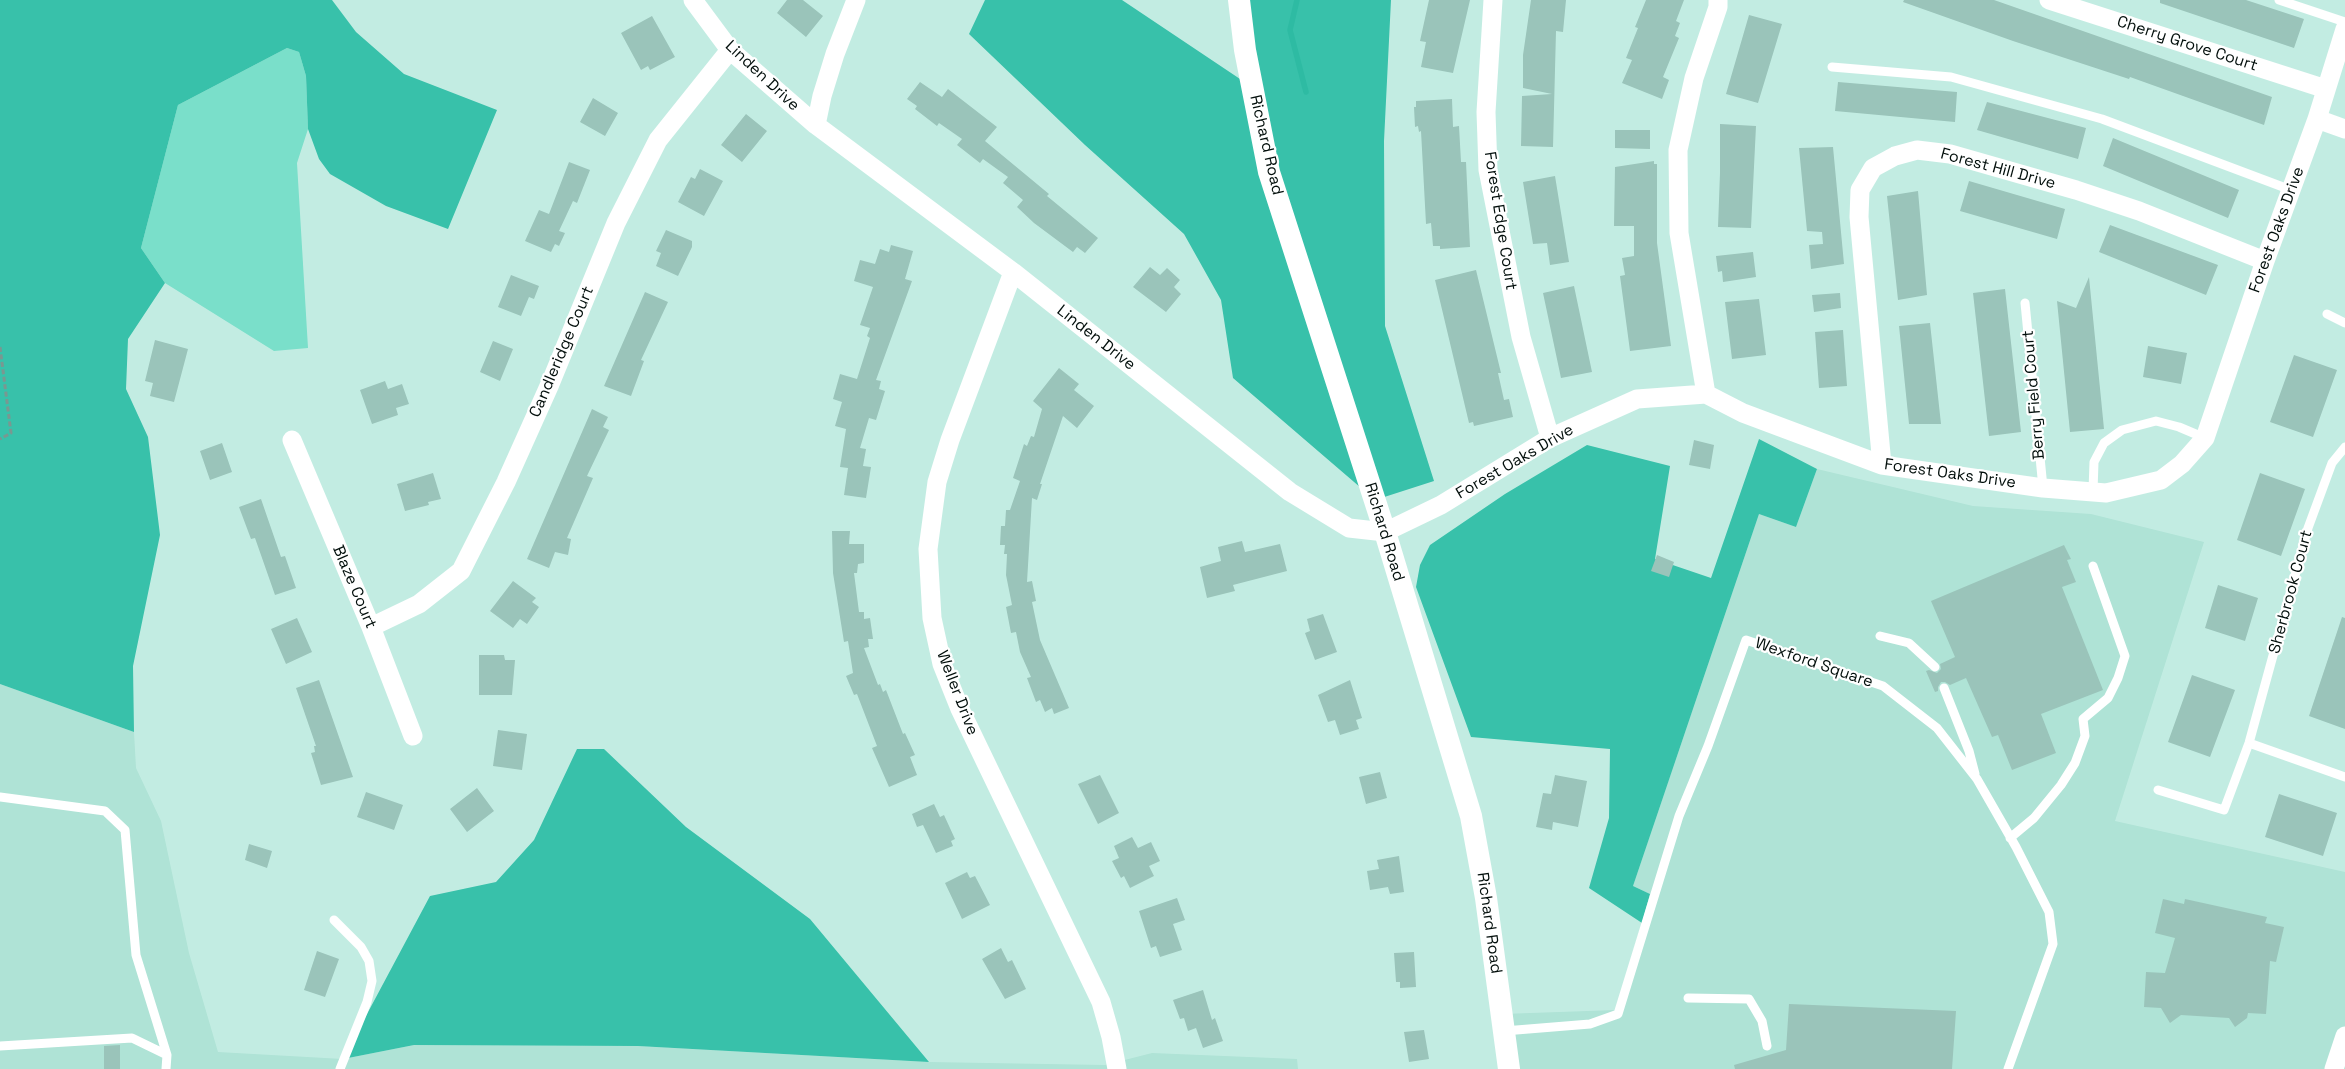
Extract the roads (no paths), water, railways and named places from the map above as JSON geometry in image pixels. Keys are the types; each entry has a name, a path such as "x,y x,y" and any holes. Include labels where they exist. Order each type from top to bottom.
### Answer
{"street":[{"name":"Linden Drive","path":"693,0 730,50 816,125 1012,272 1290,492 1349,528 1385,532"},
{"name":"Linden Drive","path":"816,125 822,96 835,54 856,0"},
{"name":"Richard Road","path":"1239,0 1245,50 1269,172 1385,532 1471,816 1486,898 1509,1069"},
{"name":"Forest Edge Court","path":"1493,0 1486,112 1488,170 1521,337 1550,438"},
{"path":"1706,394 1679,233 1678,150 1694,78 1718,7 1718,0"},
{"name":"Cherry Grove Court","path":"2049,0 2326,89"},
{"path":"2345,29 2317,119 2345,129"},
{"name":"Candleridge Court","path":"371,627 419,604 461,571 506,482 550,384 616,223 658,140 730,50"},
{"name":"Forest Oaks Drive","path":"1385,532 1441,505 1550,438 1637,399 1706,394 1743,413 1882,466 2043,488 2106,493 2161,480 2182,464 2205,438 2265,261 2317,119"},
{"name":"Forest Hill Drive","path":"1882,466 1859,217 1860,190 1873,168 1896,156 1917,150 1950,154 2139,211 2265,261"},
{"name":"Weller Drive","path":"1012,272 950,440 937,482 928,549 932,618 942,664 960,709 1100,1002 1111,1037 1117,1069"},
{"name":"Blaze Court","path":"292,440 371,627 413,736"},
{"path":"2334,1069 2345,1036"}],"lane":[{"path":"2279,0 2345,22"},
{"path":"1832,68 1951,76 2102,119 2291,190"},
{"name":"Berry Field Court","path":"2025,303 2043,488"},
{"path":"2327,314 2345,323"},
{"path":"2093,492 2094,462 2104,443 2122,430 2156,421 2179,427 2205,438"},
{"name":"Sherbrook Court","path":"2158,790 2224,810 2249,743 2308,528 2332,463 2345,447"},
{"path":"2010,838 2034,818 2061,785 2075,763 2085,736 2083,719 2108,698 2118,678 2124,656 2093,566"},
{"path":"1880,636 1909,643 1935,667"},
{"name":"Wexford Square","path":"1504,1031 1590,1024 1618,1014 1679,816 1708,746 1746,640 1883,686 1937,728 1977,779 2048,912 2053,944 2008,1069"},
{"path":"1944,688 1969,751 1977,779"},
{"path":"2249,743 2345,777"},
{"path":"0,797 105,811 125,830 136,955 166,1055 166,1069"},
{"path":"334,920 361,947 369,961 372,981 366,1002 340,1069"},
{"path":"1688,998 1749,999 1762,1021 1768,1046"},
{"path":"0,1046 132,1038 166,1055"}],"waterway":[{"path":"1297,0 1290,30 1306,92"}]}
